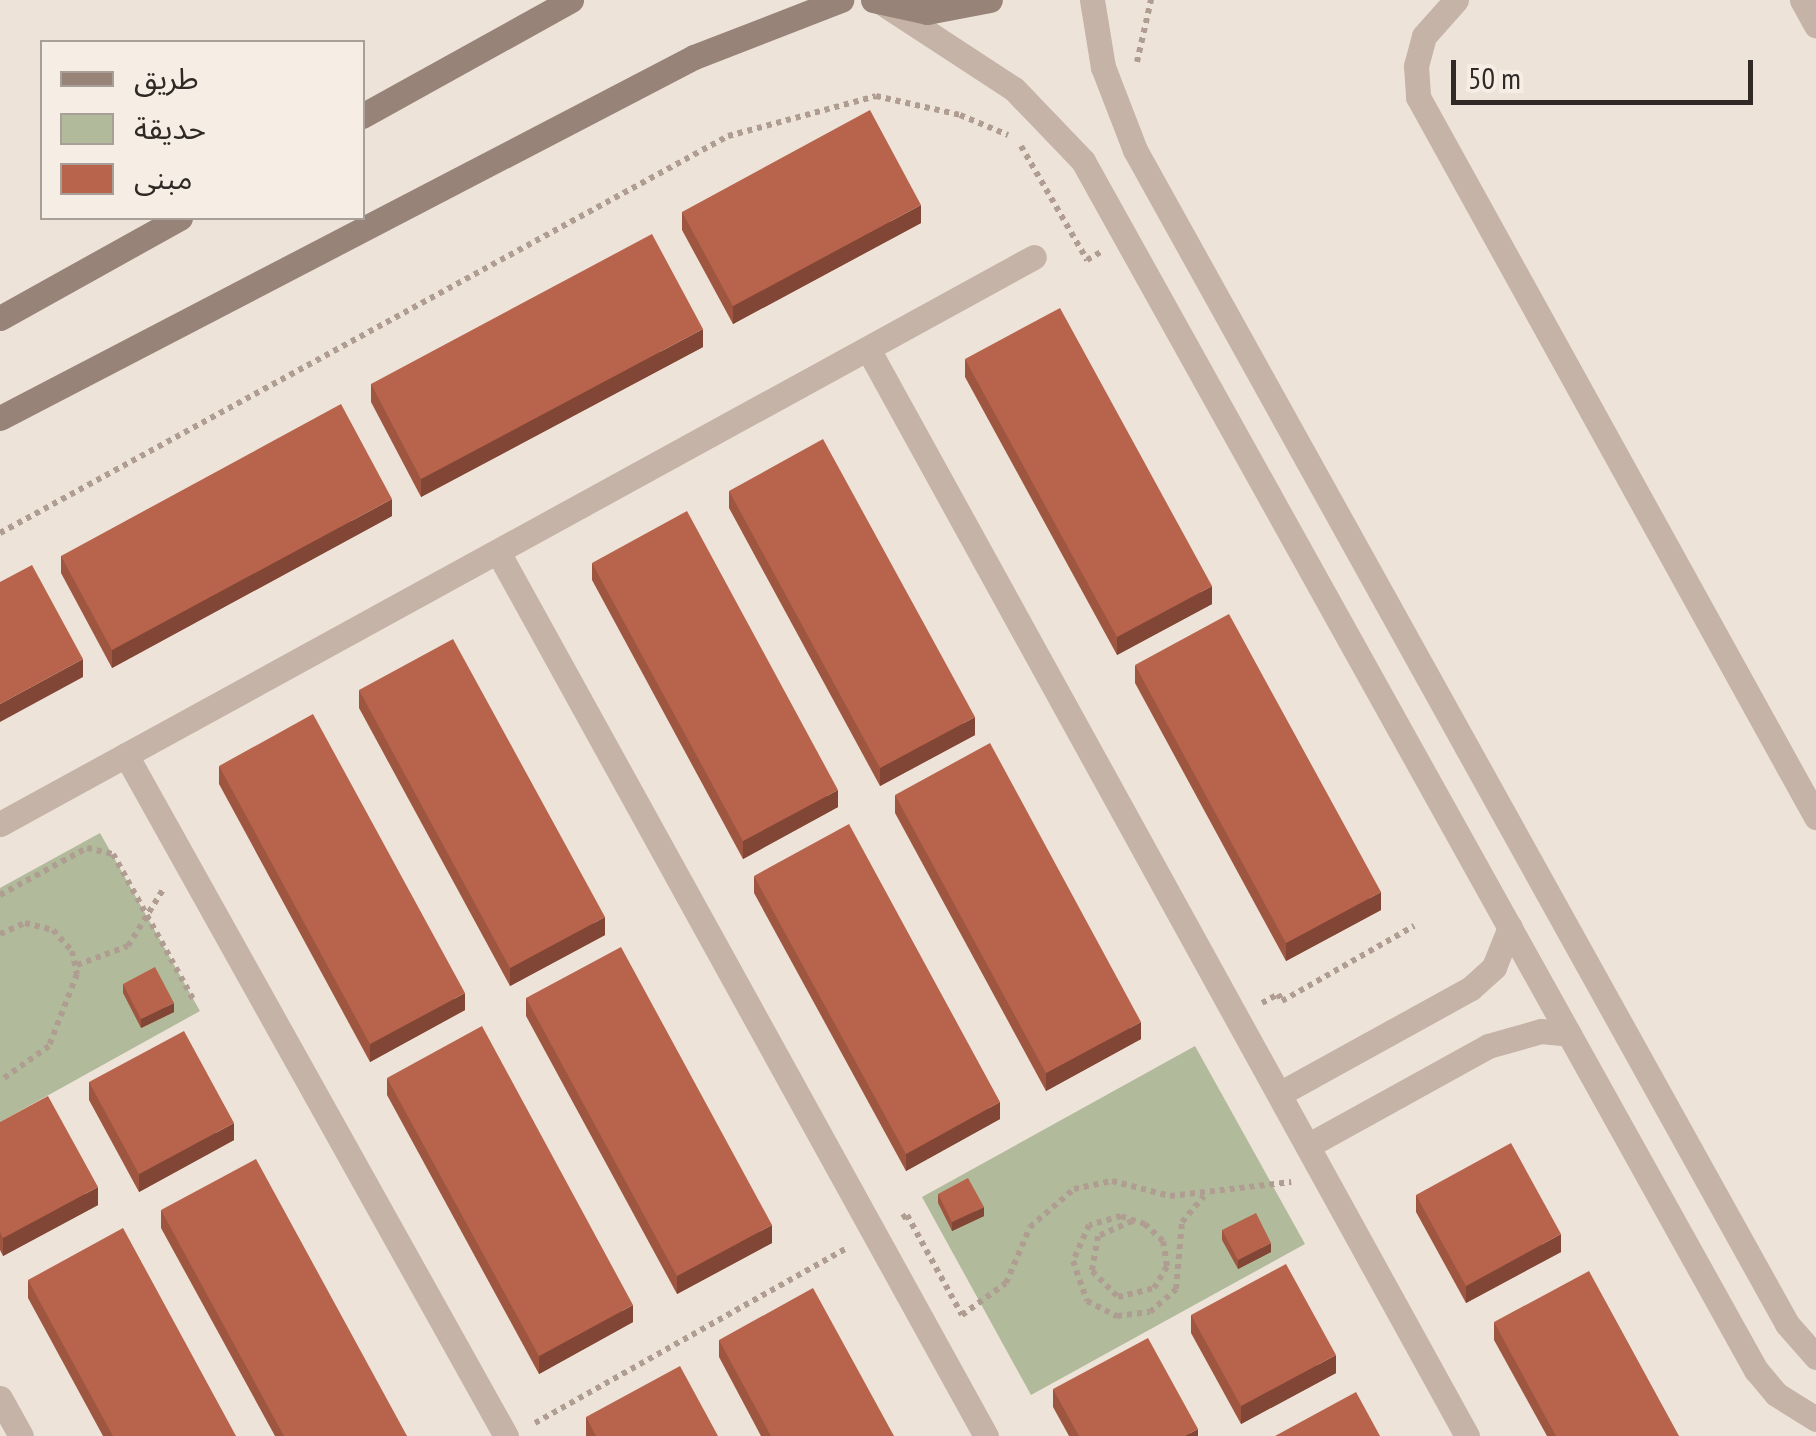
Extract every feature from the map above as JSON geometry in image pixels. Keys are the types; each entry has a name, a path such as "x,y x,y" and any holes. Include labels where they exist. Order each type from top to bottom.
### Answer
{"main road":[{"path":"365,114 571,0"},
{"path":"0,418 694,57 841,0"},
{"path":"878,2 927,12 990,0"},
{"path":"0,318 176,220"}],"street":[{"path":"1092,0 1103,68 1144,166 1787,1324 1816,1357"},
{"path":"1456,0 1424,36 1416,66 1418,97 1816,816"},
{"path":"1802,0 1816,26"},
{"path":"878,2 1026,101 1082,162 1128,237 1756,1370 1776,1394 1816,1419"},
{"path":"0,824 1034,257"},
{"path":"868,349 1240,1016 1467,1436"},
{"path":"498,552 986,1436"},
{"path":"126,755 181,856 518,1431"},
{"path":"1281,1093 1470,988 1494,967 1510,927"},
{"path":"1309,1145 1504,1038 1540,1031 1569,1034"},
{"path":"0,1398 21,1436"}],"path":[{"path":"0,533 637,182 728,136 828,106 876,96 996,126 1019,143 1086,260 1128,237"},
{"path":"0,895 87,848 112,854 194,1001"},
{"path":"77,964 128,946 181,856"},
{"path":"0,934 25,923 54,930 77,964 69,1007 49,1046 0,1081"},
{"path":"1240,1016 1278,994 1282,1002 1414,926"},
{"path":"518,1431 907,1215 962,1316 1006,1283 1030,1227 1074,1188 1112,1181 1170,1196 1296,1182 1303,1195"},
{"path":"1132,1221 1108,1227 1090,1259 1098,1283 1118,1297 1144,1295 1167,1266 1163,1241 1132,1221 1098,1219 1081,1233 1072,1261 1088,1301 1117,1316 1150,1312 1176,1289 1182,1222 1206,1195"}],"green space":[{"path":"100,833 200,1011 0,1122 0,888"},
{"path":"1195,1046 1305,1244 1031,1395 922,1197"}],"building":[{"path":"870,110 921,205 733,306 682,212"},
{"path":"652,234 703,329 421,479 371,384"},
{"path":"1060,308 1212,586 1117,637 965,359"},
{"path":"341,404 392,499 112,650 61,556"},
{"path":"823,439 975,717 880,768 729,491"},
{"path":"687,511 838,790 743,841 592,563"},
{"path":"32,565 83,659 0,704 0,582"},
{"path":"1229,614 1381,892 1286,943 1135,665"},
{"path":"453,639 605,917 510,968 359,690"},
{"path":"313,714 465,993 370,1044 219,766"},
{"path":"990,743 1141,1022 1046,1073 895,795"},
{"path":"849,824 1000,1102 906,1154 754,876"},
{"path":"621,947 772,1225 677,1276 526,998"},
{"path":"155,967 174,1003 141,1019 123,984"},
{"path":"482,1026 633,1305 539,1356 387,1078"},
{"path":"184,1031 234,1123 139,1174 89,1082"},
{"path":"48,1096 98,1187 3,1238 0,1122"},
{"path":"1511,1143 1561,1234 1466,1286 1416,1195"},
{"path":"256,1159 407,1436 284,1436 161,1210"},
{"path":"968,1178 984,1207 952,1222 938,1194"},
{"path":"1256,1213 1271,1243 1238,1260 1222,1230"},
{"path":"123,1228 236,1436 113,1436 28,1280"},
{"path":"1286,1264 1336,1355 1241,1406 1191,1315"},
{"path":"1589,1271 1679,1436 1556,1436 1494,1322"},
{"path":"813,1288 894,1436 771,1436 719,1340"},
{"path":"1148,1338 1198,1429 1185,1436 1079,1436 1053,1389"},
{"path":"680,1366 718,1436 596,1436 586,1417"},
{"path":"1356,1392 1380,1436 1275,1436"}]}
